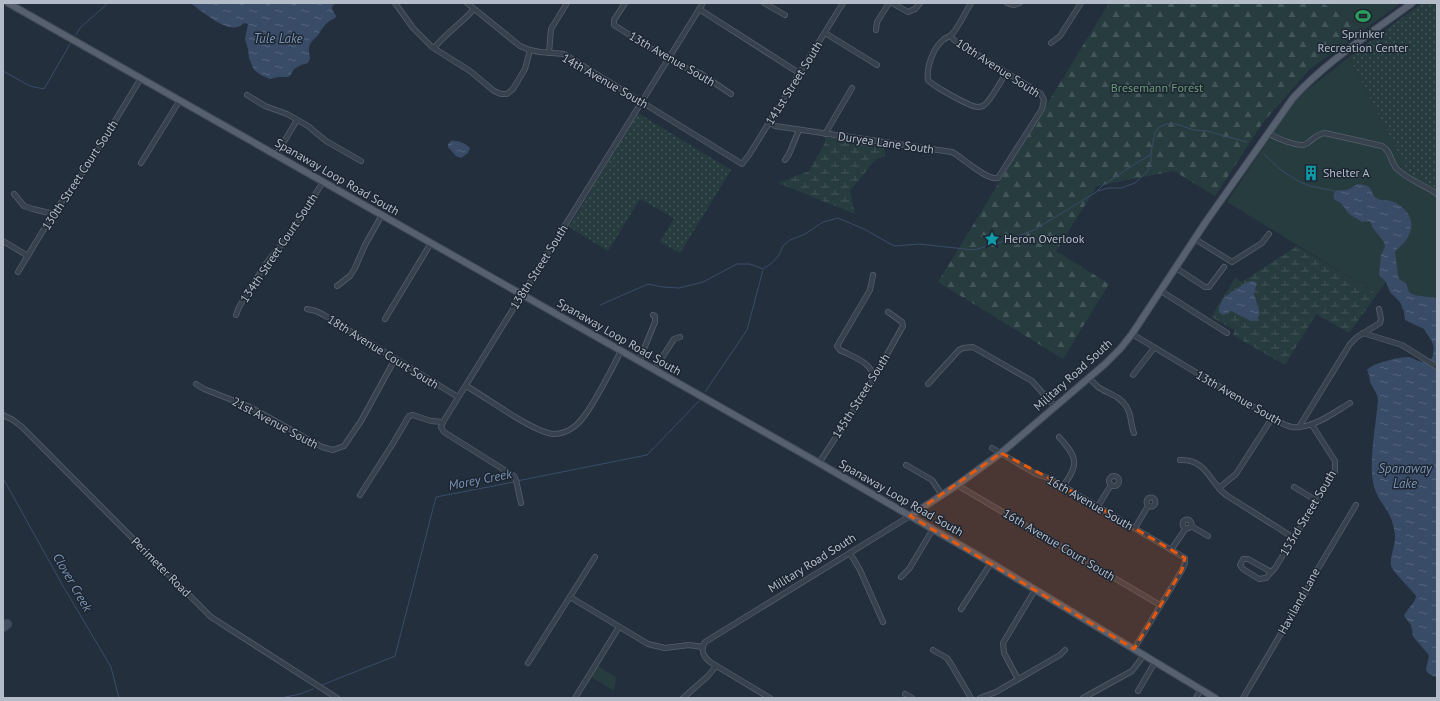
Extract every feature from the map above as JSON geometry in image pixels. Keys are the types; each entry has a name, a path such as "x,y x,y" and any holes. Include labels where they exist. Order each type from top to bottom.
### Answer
{"main road":[{"name":"Spanaway Loop Road South","path":"8,3 819,463 991,563 1215,698"},
{"name":"Military Road South","path":"910,516 957,485 1000,453 1089,378 1115,354 1132,334 1287,105 1308,82 1331,63 1412,3"}],"street":[{"path":"395,3 413,28 434,48 470,72 494,91 504,94 511,92 525,69 530,50"},
{"name":"14th Avenue South","path":"467,3 518,44 530,50 564,54 743,164"},
{"path":"549,53 551,29 567,3"},
{"name":"13th Avenue South","path":"625,3 614,23 618,28 678,65 700,73 731,94"},
{"name":"138th Street South","path":"443,422 703,3"},
{"path":"764,3 785,16"},
{"name":"141st Street South","path":"743,164 770,123 799,73 843,3"},
{"path":"876,30 877,22 888,3"},
{"path":"892,3 905,11 915,9 920,3"},
{"path":"971,3 950,36 940,43 933,55 928,73 928,80 932,84 972,106 980,107 988,102 1006,73"},
{"path":"1007,3 1014,5 1020,3"},
{"path":"1051,43 1060,36 1081,3"},
{"path":"434,48 474,9"},
{"path":"699,9 799,73"},
{"path":"825,33 877,65"},
{"name":"10th Avenue South","path":"950,36 954,40 1041,94 1044,100 1044,105 999,177 996,179"},
{"name":"130th Street Court South","path":"18,272 53,214 88,164 141,78"},
{"path":"825,134 852,88"},
{"path":"247,95 265,106 287,114 308,126 326,141 361,161"},
{"path":"141,163 180,100"},
{"path":"276,155 297,120"},
{"name":"Duryea Lane South","path":"770,123 775,126 799,130 952,152 986,176 996,179"},
{"path":"785,160 799,130"},
{"path":"1268,133 1298,145 1305,145 1316,136 1325,134 1382,146 1389,152 1395,166 1400,172 1437,194"},
{"name":"134th Street Court South","path":"236,315 239,307 265,266 290,234 323,182"},
{"path":"14,194 24,206 53,214"},
{"path":"337,286 350,276 382,215"},
{"path":"1195,239 1229,261 1234,262 1262,243 1269,234"},
{"path":"3,241 28,256"},
{"path":"385,318 431,243"},
{"path":"1176,268 1209,287 1224,267"},
{"path":"873,275 870,290 837,347 868,366 872,372 873,378"},
{"path":"1161,291 1227,333"},
{"name":"18th Avenue Court South","path":"308,309 324,315 458,397"},
{"path":"1299,427 1350,344 1357,336 1380,323 1381,319 1379,309"},
{"name":"145th Street South","path":"819,463 873,378 902,328 902,322 888,312"},
{"path":"639,361 655,322 655,316 653,315"},
{"path":"1364,333 1402,345 1437,367"},
{"name":"13th Avenue South","path":"1132,334 1272,418 1289,426 1299,427 1312,425 1350,403"},
{"path":"654,370 674,339 680,337"},
{"path":"928,384 959,350 973,347 1032,381 1055,407"},
{"path":"1133,375 1154,348"},
{"path":"466,386 536,429 550,433 564,432 573,427 585,414 621,351"},
{"name":"21st Avenue South","path":"196,384 204,389 250,407 322,447 333,450 344,446 353,434 395,359"},
{"path":"1089,378 1098,387 1114,394 1124,402 1130,415 1134,433"},
{"name":"Perimeter Road","path":"3,415 22,427 211,617 337,698"},
{"path":"360,495 409,416 413,415 432,421 443,422 442,428 444,432 514,476 521,503"},
{"path":"1219,488 1236,474 1272,418"},
{"name":"153rd Street South","path":"1271,572 1248,559 1241,560 1240,565 1243,569 1259,579 1265,579 1271,572 1294,538 1334,474 1336,465 1335,461 1312,425"},
{"path":"1059,438 1073,454 1075,462 1074,468 1063,486"},
{"name":"16th Avenue South","path":"992,448 1036,474 1048,477 1184,558 1186,562 1182,570 1160,605"},
{"path":"1180,460 1190,460 1203,467 1226,495 1294,538"},
{"path":"906,465 932,480 942,494"},
{"name":"16th Avenue Court South","path":"957,485 1160,605"},
{"path":"1098,506 1111,485"},
{"path":"1294,487 1317,501"},
{"name":"Haviland Lane","path":"1243,698 1289,620 1301,604 1313,577 1356,505"},
{"path":"1135,528 1148,506"},
{"name":"Military Road South","path":"702,647 711,637 910,516"},
{"path":"1186,528 1183,524 1185,520 1190,521 1191,526 1208,536"},
{"path":"1172,550 1186,528 1188,529 1191,526"},
{"path":"901,577 909,569 933,529"},
{"path":"850,553 860,570 883,622"},
{"path":"528,663 595,557"},
{"path":"961,610 991,563"},
{"path":"1018,679 1004,653 1003,643 1036,590"},
{"path":"570,597 648,644 665,648 689,645 702,647 703,656 710,662 770,698"},
{"path":"1134,649 1160,605"},
{"path":"575,698 619,627"},
{"path":"933,650 947,658 971,698"},
{"path":"980,698 991,696 1060,655 1065,650"},
{"path":"1083,698 1132,671 1144,655"},
{"path":"1138,691 1156,662"},
{"path":"683,698 708,676 716,666"},
{"path":"1196,698 1201,689"},
{"path":"905,694 912,698"}],"highlighted area":[{"path":"1001,453 1051,479 1185,558 1182,570 1134,649 910,516"}],"green space":[{"name":"Bresemann Forest","path":"1109,3 1323,3 1365,29 1310,69 1264,121 1215,196 1174,171 1097,186 1056,251 1109,284 1063,359 938,282"},
{"name":"Sprinker Recreation Center","path":"1323,3 1401,3 1365,29"},
{"path":"1422,3 1437,3 1437,190 1407,171 1349,57"},
{"path":"1349,57 1407,171 1434,187 1437,191 1437,298 1414,295 1409,292 1405,283 1399,279 1386,282 1377,294 1227,202 1293,103"},
{"path":"638,113 731,170 680,253 660,242 674,218 640,199 608,251 569,227"},
{"path":"825,137 884,147 885,156 875,160 850,191 855,214 778,183 809,171 825,143"},
{"path":"1297,246 1377,294 1349,333 1316,314 1285,365 1233,335 1235,330 1211,317 1235,278 1242,282","holes":["1257,286 1254,294 1260,313 1239,315 1231,311"]},
{"path":"598,666 616,677 614,691 591,677"}],"water":[{"name":"Tule Lake","path":"190,3 335,3 332,9 336,16 325,25 310,44 310,59 308,63 294,69 290,76 270,79 254,70 249,58 245,39 248,24 244,23 238,27 224,25 209,17"},
{"path":"451,141 459,141 466,145 470,148 468,153 461,158 456,156 448,147 448,144"},
{"name":"Spanaway Lake","path":"1358,184 1368,186 1375,197 1382,200 1392,201 1409,214 1411,225 1408,237 1395,252 1399,279 1406,283 1409,292 1414,295 1437,298 1437,677 1428,673 1426,669 1429,655 1413,636 1411,625 1404,616 1416,596 1394,571 1391,565 1391,556 1395,539 1394,528 1389,515 1376,493 1373,482 1372,452 1378,400 1367,370 1374,365 1399,358 1409,357 1424,362 1432,358 1434,349 1424,329 1405,320 1400,302 1390,292 1386,282 1379,275 1381,255 1385,247 1384,242 1369,221 1362,222 1349,214 1342,204 1334,199 1335,191 1348,190"},
{"path":"1250,281 1257,283 1254,294 1260,313 1257,320 1251,321 1231,311 1223,315 1219,312 1225,297"}],"waterway":[{"path":"76,35 80,28 108,3"},
{"path":"3,71 30,86 44,89 70,44"},
{"path":"600,305 648,284 679,288 703,282 737,264 750,264 763,269 772,263 779,255 783,246 790,240 805,234 823,222 838,218 864,229 894,246 919,244 974,250 1005,241 1034,230 1098,191 1108,188 1121,188 1135,183 1148,171 1151,162 1151,152 1155,133 1159,127 1166,124 1176,124 1194,130 1207,131 1247,142"},
{"path":"1264,154 1281,170 1298,181 1310,186 1335,191"},
{"path":"1098,190 1127,169 1150,155"},
{"name":"Morey Creek","path":"705,392 747,330 763,270"},
{"name":"Morey Creek","path":"517,481 647,455 699,401"},
{"name":"Clover Creek","path":"3,478 63,586 111,667 119,698"},
{"name":"Morey Creek","path":"322,685 395,656 436,497 514,482"},
{"name":"Morey Creek","path":"281,698 300,694 313,689"}],"taxiway":[{"path":"3,627 7,624"}],"place":[{"name":"Sprinker Recreation Center","path":"1363,16"},
{"name":"Shelter A","path":"1311,173"},
{"name":"Heron Overlook","path":"992,239"}]}
